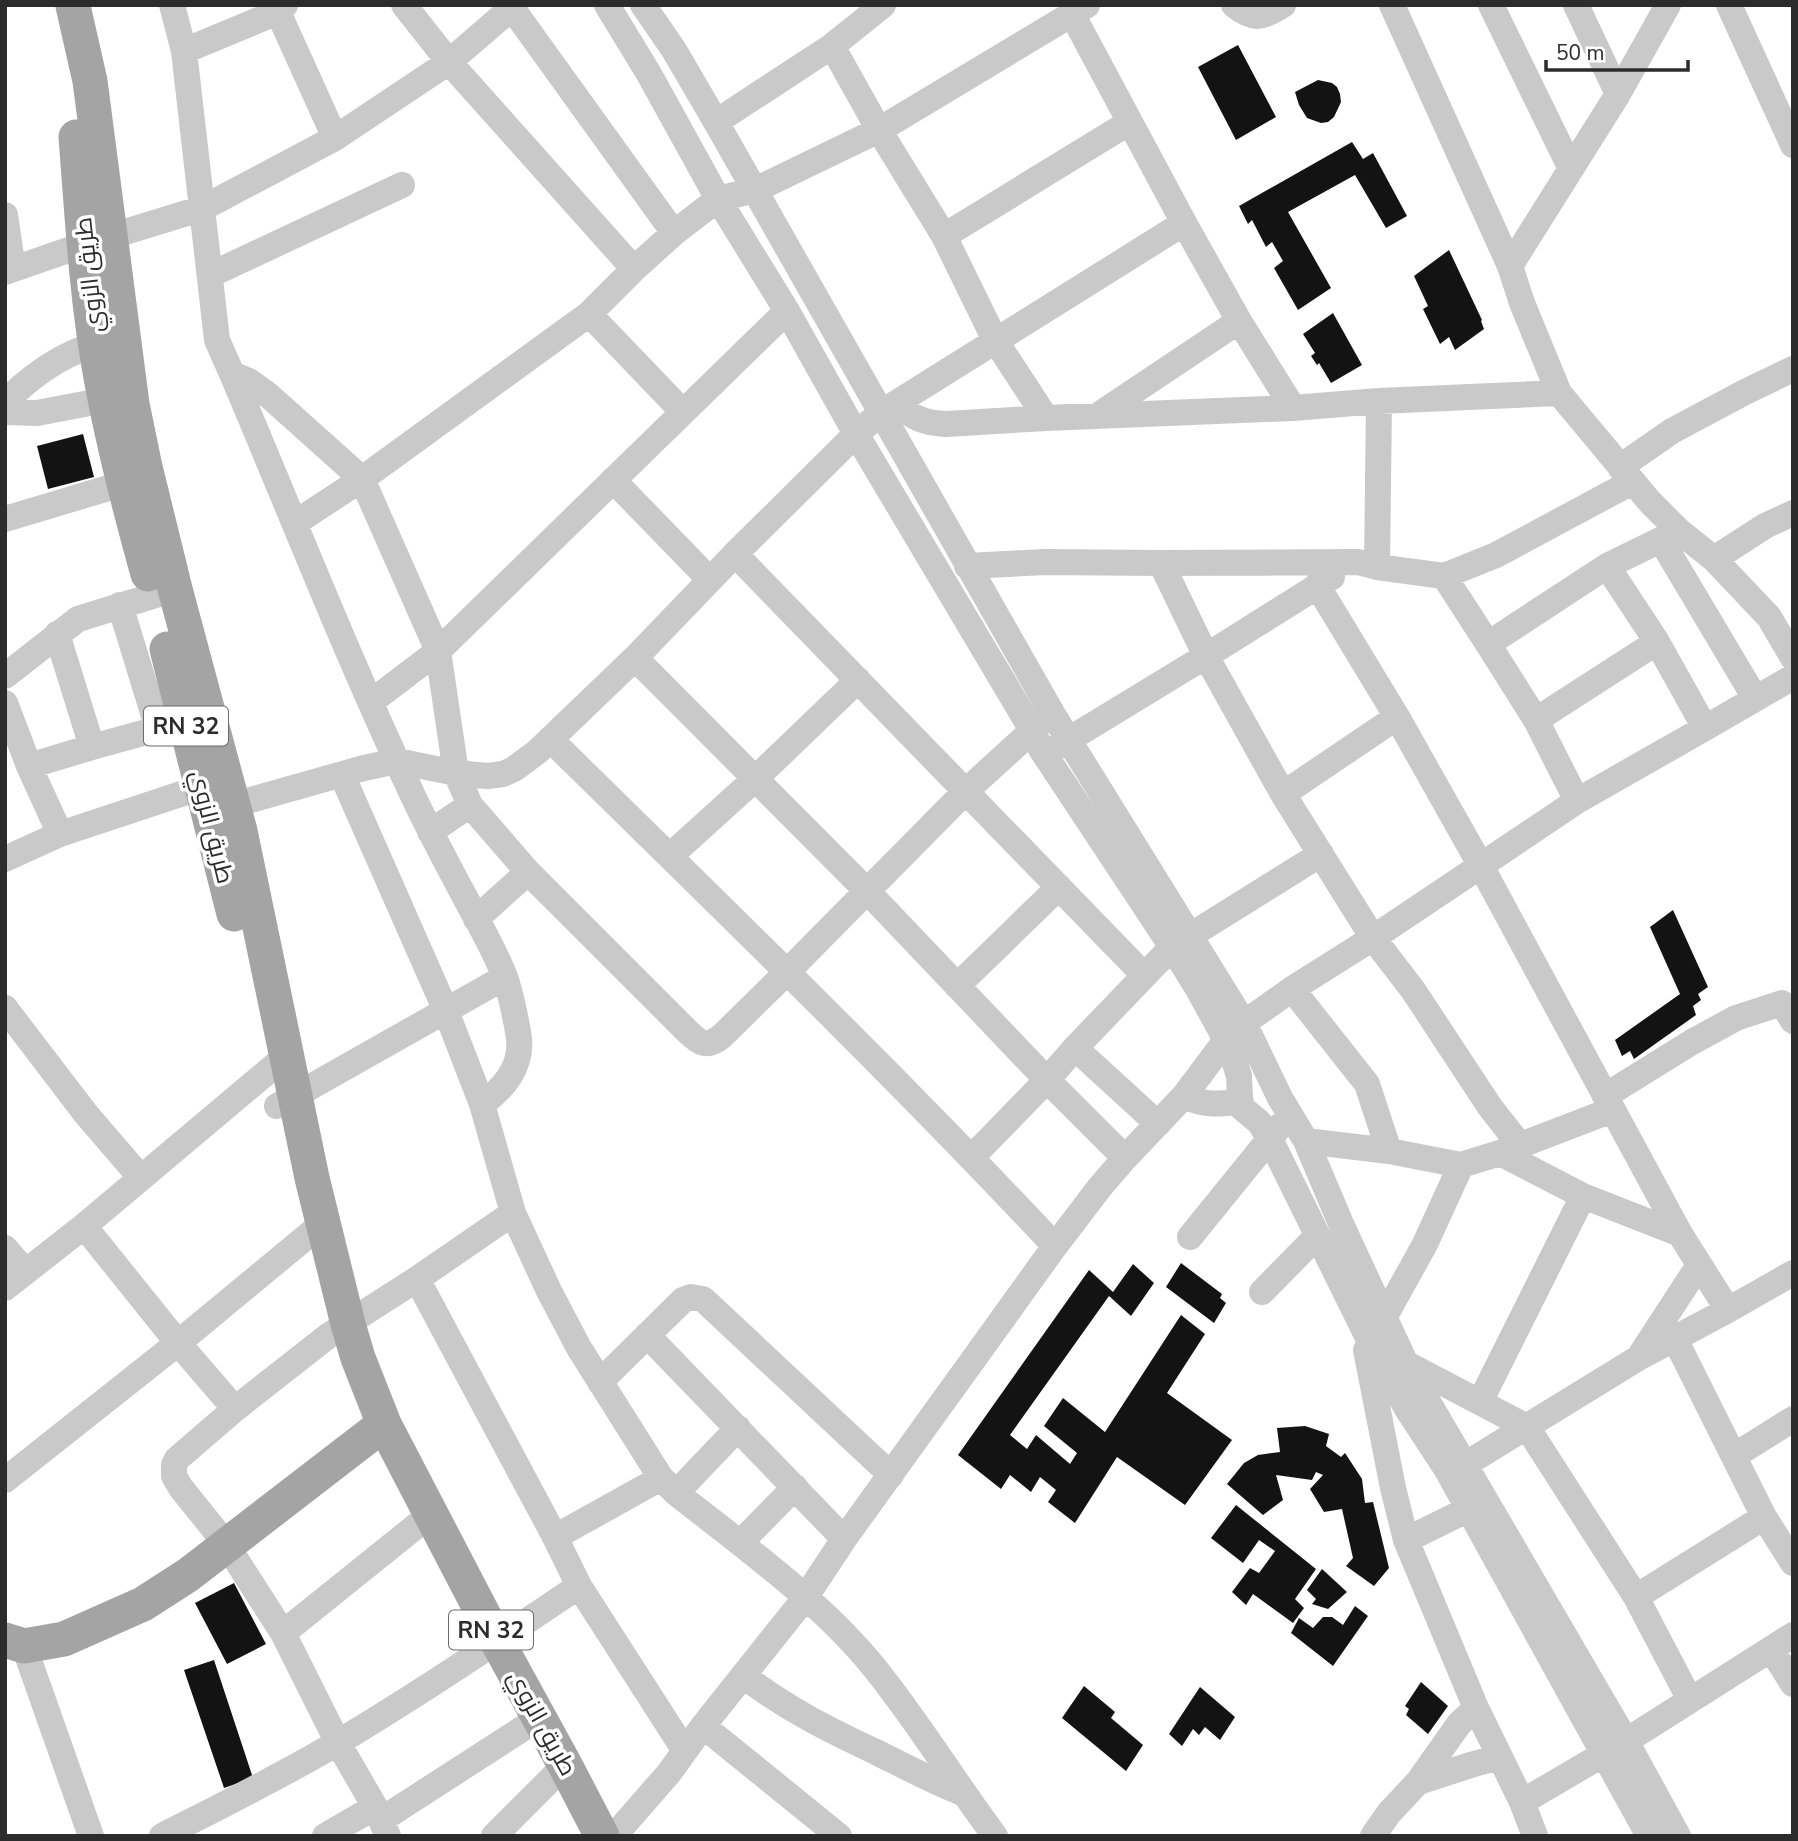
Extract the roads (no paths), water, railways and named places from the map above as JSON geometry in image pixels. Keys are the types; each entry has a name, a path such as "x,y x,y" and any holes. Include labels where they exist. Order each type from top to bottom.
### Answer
{"main road":[{"path":"54,6 62,9 74,6"},
{"name":"طريق الزوي","path":"54,6 76,138 97,241 110,342 99,364 118,397 135,480 164,592 184,721 217,796 232,907 278,1064 338,1330 339,1368 356,1398 384,1424 602,1836"},
{"name":"طريق الزوي","path":"74,6 90,81 97,241"},
{"path":"15,1643 64,1639 143,1604 188,1575 384,1424"}],"street":[{"path":"172,5 184,51 217,340 397,761 430,832 505,977 519,1040 518,1055 506,1083 482,1104"},
{"path":"404,5 449,62 634,269"},
{"path":"607,5 719,199 787,310 856,434 1042,721 1068,739 1181,941 1235,1032 1306,1141 1342,1226 1372,1319 1379,1360 1403,1402 1456,1467"},
{"path":"716,122 832,46 883,5"},
{"path":"1234,5 1244,13 1257,17 1283,5"},
{"path":"1392,5 1510,266 1522,303 1559,393 1626,474 1670,535 1755,698"},
{"path":"1492,5 1571,169"},
{"path":"1576,5 1619,93"},
{"path":"1510,266 1619,93 1668,5"},
{"path":"1730,5 1784,97 1793,145"},
{"path":"5,215 9,271 203,208 335,138 449,62 513,7 674,233"},
{"path":"184,51 282,9 335,138"},
{"path":"628,39 656,10 674,50 755,190 890,407 1042,721 1045,754 1181,941"},
{"path":"295,523 362,479 589,314 674,233 719,199 755,190 879,130 1079,10 1130,122 1184,223 1239,321 1293,408"},
{"path":"832,46 879,130 944,236 995,340 1046,418"},
{"path":"944,236 1130,122"},
{"path":"210,275 402,185"},
{"path":"5,859 60,835 217,796 342,775 397,761 456,773 488,776 503,774 524,763 635,657 856,434 890,407 1184,223"},
{"path":"371,702 438,651 787,310"},
{"path":"589,314 682,412"},
{"path":"1096,417 1239,321"},
{"path":"5,402 27,380 67,356 110,342"},
{"path":"967,566 1045,562 1368,565 1444,576 1496,555 1626,474 1672,431 1793,369"},
{"path":"232,374 249,381 267,394 362,479 438,651 456,773 470,805 528,872 701,1042 714,1042 966,791 1042,721"},
{"path":"890,407 904,409 916,418 930,423 946,424 1559,393"},
{"path":"5,412 37,413 118,397"},
{"path":"1368,565 1379,401"},
{"path":"5,519 135,480"},
{"path":"613,480 710,580"},
{"path":"1714,559 1765,526 1793,513"},
{"path":"1670,535 1714,559 1769,617 1793,658"},
{"path":"1489,644 1607,566 1670,535"},
{"path":"735,554 1144,975"},
{"path":"1161,564 1206,656 1283,794 1373,938 1437,1024 1490,1107 1509,1149 1583,1196 1680,1234"},
{"path":"1045,754 1317,585 1368,565"},
{"path":"1607,566 1657,642 1705,728"},
{"path":"1444,576 1536,720 1577,801"},
{"path":"1317,585 1397,717 1481,866 1680,1234 1728,1310"},
{"path":"5,676 78,619 164,592"},
{"path":"29,766 184,721 120,605"},
{"path":"57,634 92,747"},
{"path":"1536,720 1657,642"},
{"path":"635,657 867,891 1125,1158"},
{"path":"614,1836 669,1773 806,1598 845,1539 1100,1187 1184,1096 1235,1032 1293,989 1577,801 1793,677"},
{"path":"670,856 858,680"},
{"path":"5,703 60,835"},
{"path":"1283,794 1397,717"},
{"path":"550,739 972,1157 1055,1246"},
{"path":"342,775 446,1011 482,1104 513,1213 579,1348 668,1485 806,1598 872,1664 995,1836"},
{"path":"430,832 470,805"},
{"path":"972,1157 1144,975 1181,941 1321,854"},
{"path":"476,919 528,872"},
{"path":"957,986 1059,887"},
{"path":"286,1101 505,977"},
{"path":"1293,989 1367,1084 1389,1151"},
{"path":"5,1008 86,1114 141,1178"},
{"path":"1306,1141 1389,1151 1461,1165 1509,1149 1609,1103 1692,1042 1736,1017 1789,1008"},
{"path":"1235,1032 1240,1102 1246,1112 1262,1125 1317,1236 1372,1319 1406,1364 1456,1467 1478,1505 1539,1639 1677,1835"},
{"path":"1075,1048 1158,1124"},
{"path":"5,1288 84,1226 278,1064"},
{"path":"1184,1096 1213,1105 1240,1102"},
{"path":"1191,1237 1290,1114"},
{"path":"1461,1165 1426,1244 1372,1319 1393,1488 1406,1540 1476,1708 1522,1802 1535,1836"},
{"path":"1480,1402 1583,1196"},
{"path":"382,1821 338,1742 283,1633 226,1544 181,1488 173,1470 177,1459 235,1409 338,1330 513,1213"},
{"path":"84,1226 235,1409"},
{"path":"5,1480 178,1343 314,1229"},
{"path":"1262,1292 1317,1236"},
{"path":"5,1248 26,1271"},
{"path":"1640,1357 1699,1265"},
{"path":"1456,1467 1640,1357 1793,1273"},
{"path":"417,1279 579,1586 685,1751"},
{"path":"600,1382 687,1298 703,1299 891,1475"},
{"path":"647,1335 845,1539"},
{"path":"1675,1339 1764,1517 1793,1563"},
{"path":"1406,1364 1527,1427 1636,1597 1689,1700"},
{"path":"1734,1456 1793,1419"},
{"path":"555,1537 668,1485 738,1429"},
{"path":"740,1543 795,1487"},
{"path":"1406,1540 1478,1505"},
{"path":"283,1633 431,1514"},
{"path":"1636,1597 1764,1517"},
{"path":"162,1836 338,1742 579,1586"},
{"path":"1522,1802 1782,1642 1793,1684"},
{"path":"15,1643 91,1836"},
{"path":"744,1676 814,1723 930,1780 965,1794"},
{"path":"1373,1836 1394,1824 1418,1782 1459,1724 1476,1708"},
{"path":"325,1836 382,1821 539,1718"},
{"path":"704,1726 839,1836"},
{"path":"1615,1747 1649,1836"},
{"path":"1418,1782 1500,1758"},
{"path":"495,1836 565,1765"}]}
